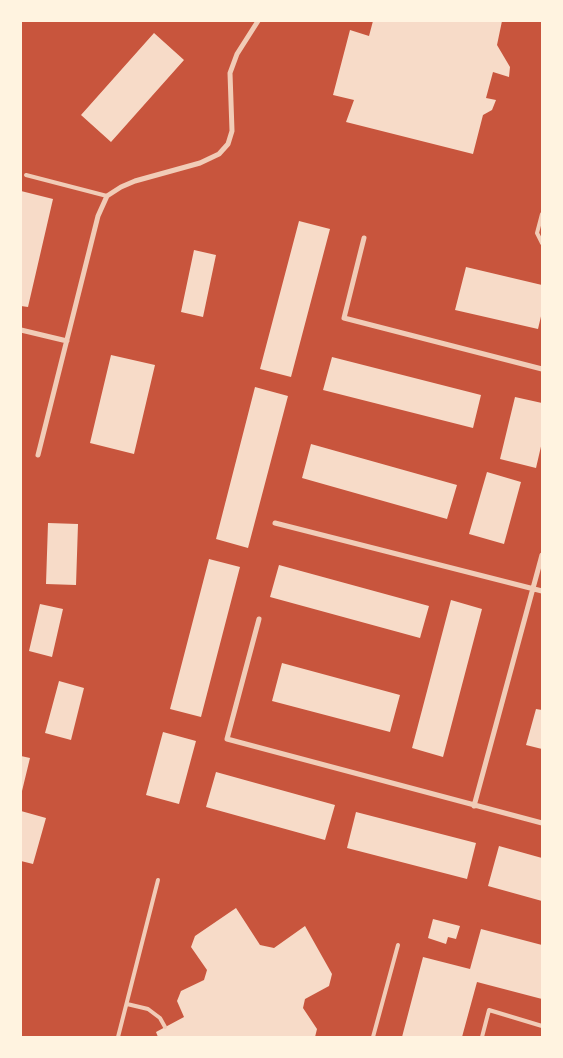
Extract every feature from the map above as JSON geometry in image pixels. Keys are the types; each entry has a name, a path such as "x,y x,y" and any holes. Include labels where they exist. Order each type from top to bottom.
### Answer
{"street":[{"path":"38,455 98,216 108,196 121,187 135,181 200,163 219,154 228,144 232,132 230,74 237,54 258,21"},
{"path":"364,238 344,318 542,369"},
{"path":"21,330 66,341"},
{"path":"276,523 542,592"},
{"path":"474,806 542,555"},
{"path":"259,619 227,739 542,823"}],"lane":[{"path":"26,175 108,196"},
{"path":"542,214 537,233 542,242"},
{"path":"118,1037 158,880"},
{"path":"373,1037 398,945"},
{"path":"127,1004 148,1009 160,1018 165,1027"},
{"path":"482,1037 489,1010 542,1026"}],"building":[{"path":"373,21 502,21 497,45 510,67 509,77 493,72 486,98 496,100 492,110 483,115 473,154 346,122 354,100 333,95 350,30 369,36"},
{"path":"154,33 184,60 111,142 81,115"},
{"path":"21,191 53,199 28,307 21,306"},
{"path":"299,221 330,229 291,377 260,369"},
{"path":"194,250 216,255 203,317 181,312"},
{"path":"466,267 542,285 542,312 538,329 455,310"},
{"path":"111,355 155,365 134,454 90,443"},
{"path":"332,357 481,395 473,428 323,390"},
{"path":"255,387 288,396 248,548 216,539"},
{"path":"515,397 542,403 542,442 536,468 500,459"},
{"path":"311,444 457,485 447,519 302,478"},
{"path":"487,472 521,482 504,544 469,534"},
{"path":"48,523 78,524 76,585 46,584"},
{"path":"209,559 240,567 201,717 170,709"},
{"path":"279,565 429,606 420,638 270,597"},
{"path":"451,600 482,609 443,757 412,748"},
{"path":"40,604 63,609 52,657 29,651"},
{"path":"282,663 400,695 390,732 272,701"},
{"path":"59,681 84,688 71,740 45,733"},
{"path":"536,709 542,710 542,749 526,745"},
{"path":"163,732 196,741 179,804 146,795"},
{"path":"21,756 30,758 22,791 21,791"},
{"path":"216,772 335,805 325,840 206,807"},
{"path":"21,811 46,818 33,864 21,861"},
{"path":"356,812 476,843 467,879 347,848"},
{"path":"499,846 542,858 542,901 488,886"},
{"path":"236,908 260,945 274,948 305,926 332,974 329,986 305,999 303,1008 317,1029 315,1037 158,1037 156,1032 184,1017 177,1001 181,991 204,980 207,970 191,947 195,936"},
{"path":"433,919 460,926 456,939 448,937 446,944 428,938"},
{"path":"481,929 542,945 542,999 477,982 462,1037 402,1037 423,957 470,969"}]}
